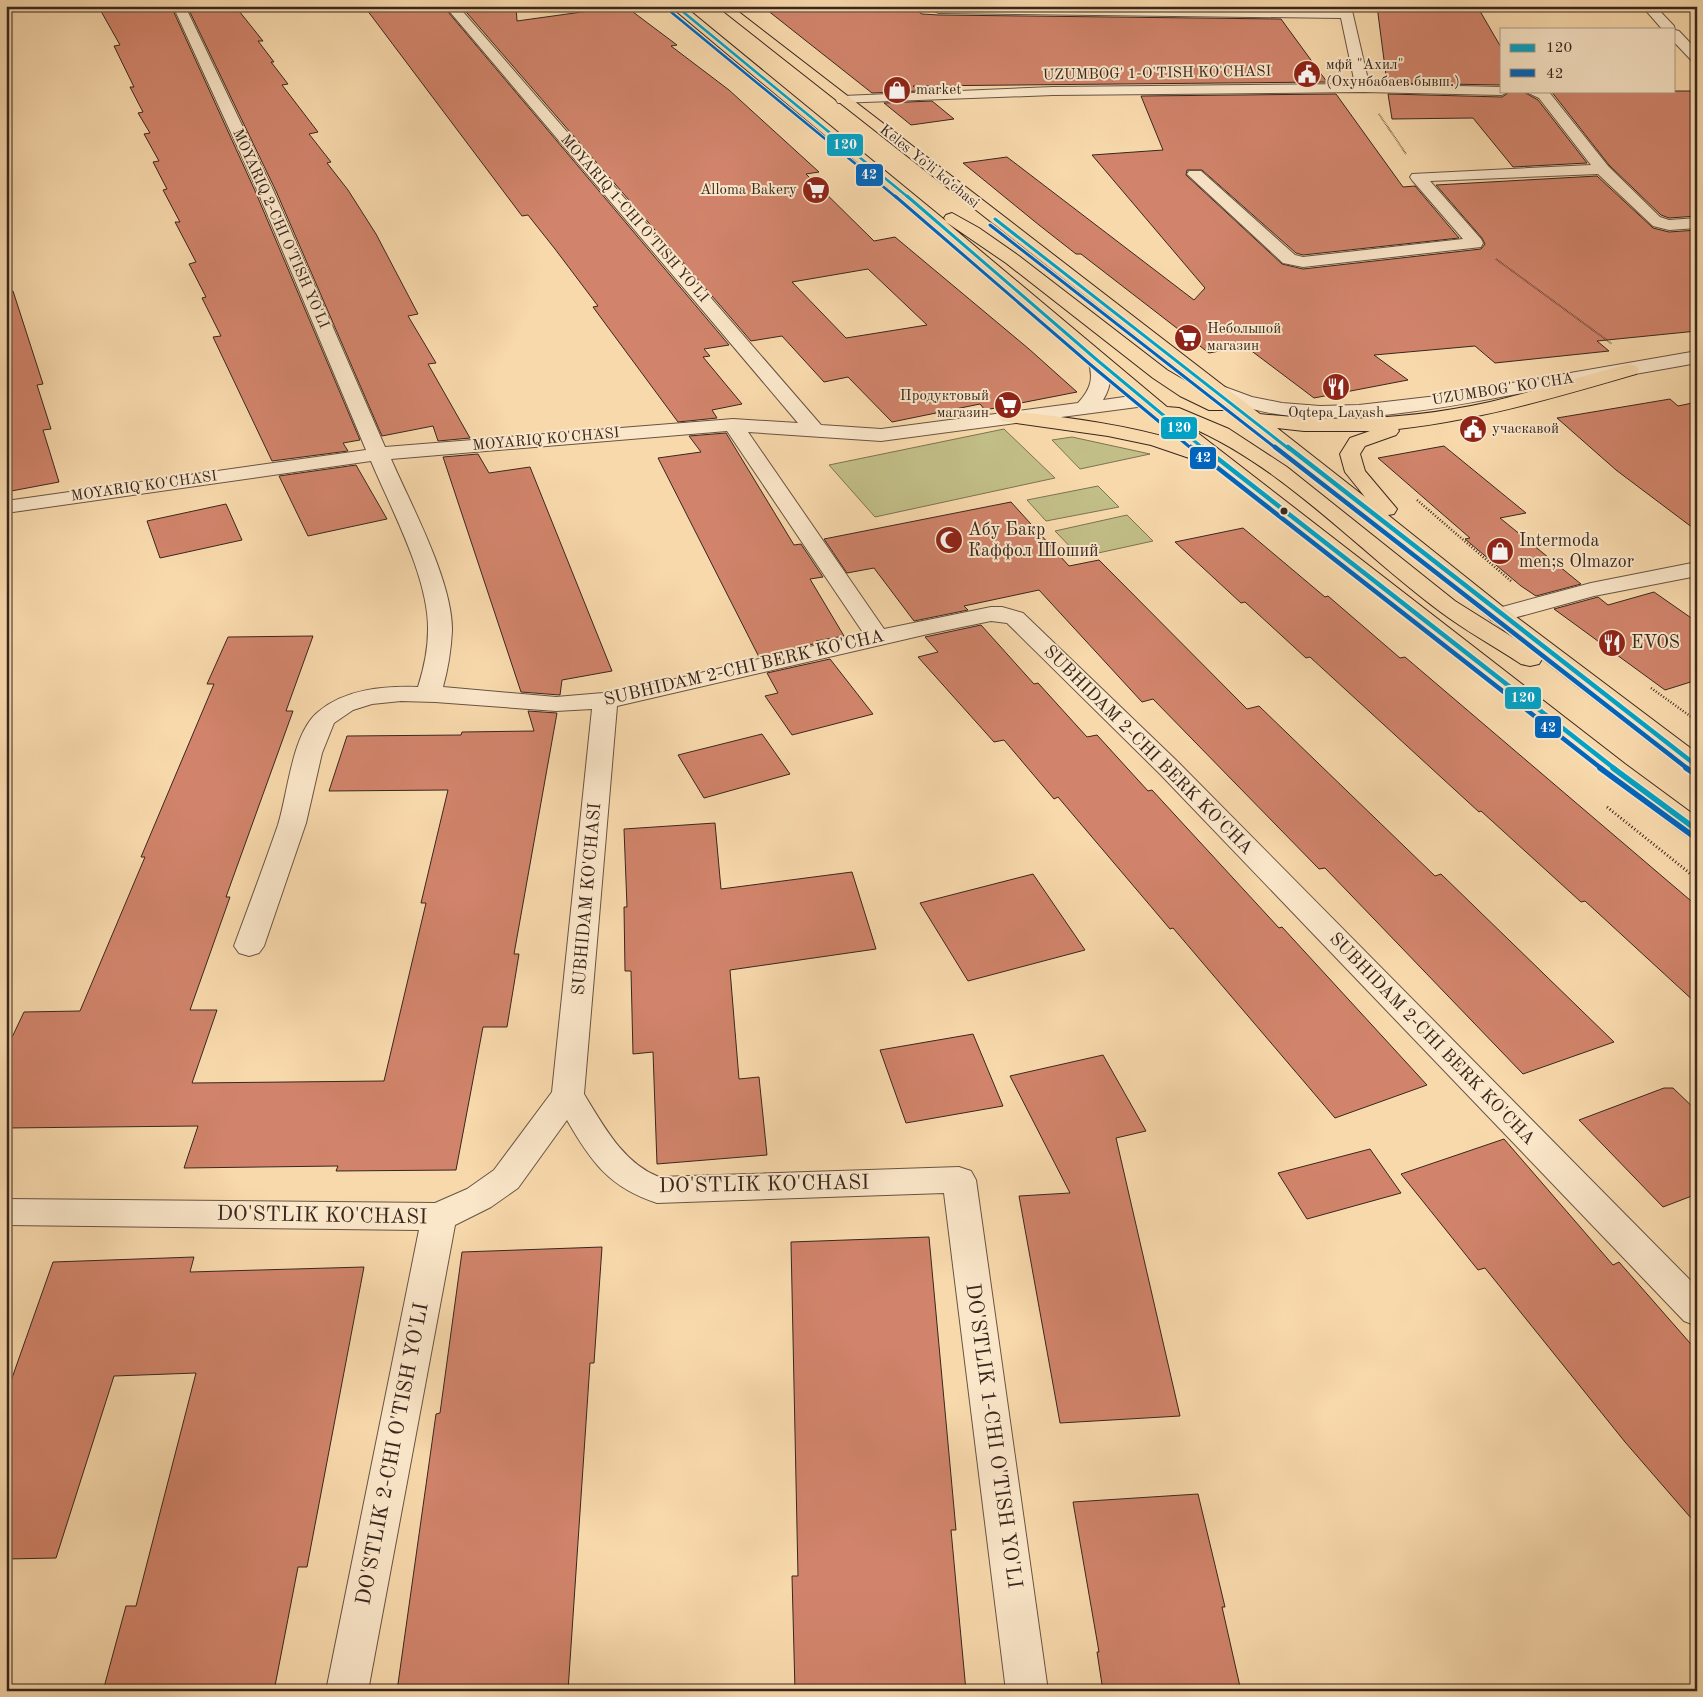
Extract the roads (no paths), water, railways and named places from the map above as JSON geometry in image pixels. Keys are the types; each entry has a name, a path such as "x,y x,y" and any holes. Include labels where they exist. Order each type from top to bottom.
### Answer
{"main road":[{"path":"678,8 723,31 796,87"},
{"path":"678,8 887,179 1096,360 1223,464 1616,770 1697,830"},
{"name":"Keles Yoʻli koʻchasi","path":"724,8 1254,419 1430,559"},
{"path":"815,96 843,100"},
{"path":"822,125 848,123 914,172 976,204"},
{"path":"887,179 987,239 1130,352 1189,393 1231,412 1254,419 1287,424 1338,427 1426,421"},
{"path":"1637,368 1515,402 1426,421 1366,437 1357,442 1350,454 1355,472 1430,559 1499,615 1697,766"},
{"path":"1145,400 1214,389"},
{"path":"1145,400 1222,433 1280,471 1447,606 1675,750"},
{"path":"1009,417 1075,424 1124,434 1176,447 1223,464"},
{"name":"UZUMBOG' KO'CHA","path":"1222,433 1254,419"},
{"path":"1222,433 1218,438 1215,450 1223,464"}],"street":[{"name":"MOYARIQ 2-CHI O'TISH YO'LI","path":"179,6 266,192 432,580 440,629 436,668 430,693"},
{"name":"MOYARIQ 1-CHI O'TISH YO'LI","path":"451,6 816,432"},
{"path":"929,6 939,8 1346,10 1363,88"},
{"path":"1648,6 1668,28"},
{"path":"1676,36 1697,58"},
{"name":"UZUMBOG' 1-O'TISH KO'CHASI","path":"843,100 1053,91 1363,88 1500,91"},
{"path":"1536,92 1602,169 1659,224 1697,223"},
{"path":"1195,174 1295,262 1475,243 1418,177 1602,169"},
{"name":"UZUMBOG' KO'CHA","path":"1254,419 1307,411 1419,404 1637,368 1697,356"},
{"path":"1086,406 1093,400 1101,388 1102,374 1096,360"},
{"name":"UZUMBOG' KO'CHA","path":"1214,389 1253,405 1307,411"},
{"name":"MOYARIQ KO'CHASI","path":"6,507 378,454 733,425 882,435 1086,406 1145,400"},
{"path":"733,425 877,636"},
{"path":"1499,615 1591,590 1697,569"},
{"name":"SUBHIDAM 2-CHI BERK KO'CHA","path":"249,946 292,821 311,748 324,718 344,705 374,696 430,693 546,704 606,702 877,636 991,614 1002,614 1015,618 1169,768 1697,1311"},
{"name":"SUBHIDAM KO'CHASI","path":"568,1095 606,702"},
{"name":"DO'STLIK KO'CHASI","path":"6,1212 439,1218 479,1198 506,1179 568,1095 619,1170 640,1185 657,1190 959,1180"},
{"name":"DO'STLIK 1-CHI O'TISH YO'LI","path":"959,1180 1027,1691"},
{"name":"DO'STLIK 2-CHI O'TISH YO'LI","path":"347,1691 439,1218"}],"place":[{"name":"мфй \"Ахил\" (Охунбабаев бывш.)","path":"1307,74"},
{"name":"market","path":"897,90"},
{"name":"Alloma Bakery","path":"816,190"},
{"name":"Небольшой магазин","path":"1188,338"},
{"name":"Oqtepa Lavash","path":"1336,387"},
{"name":"Продуктовый магазин","path":"1008,405"},
{"name":"учаскавой","path":"1473,429"},
{"name":"Абу Бакр Каффол Шоший","path":"949,540"},
{"name":"Intermoda men;s Olmazor","path":"1500,551"},
{"name":"EVOS","path":"1612,643"}]}
